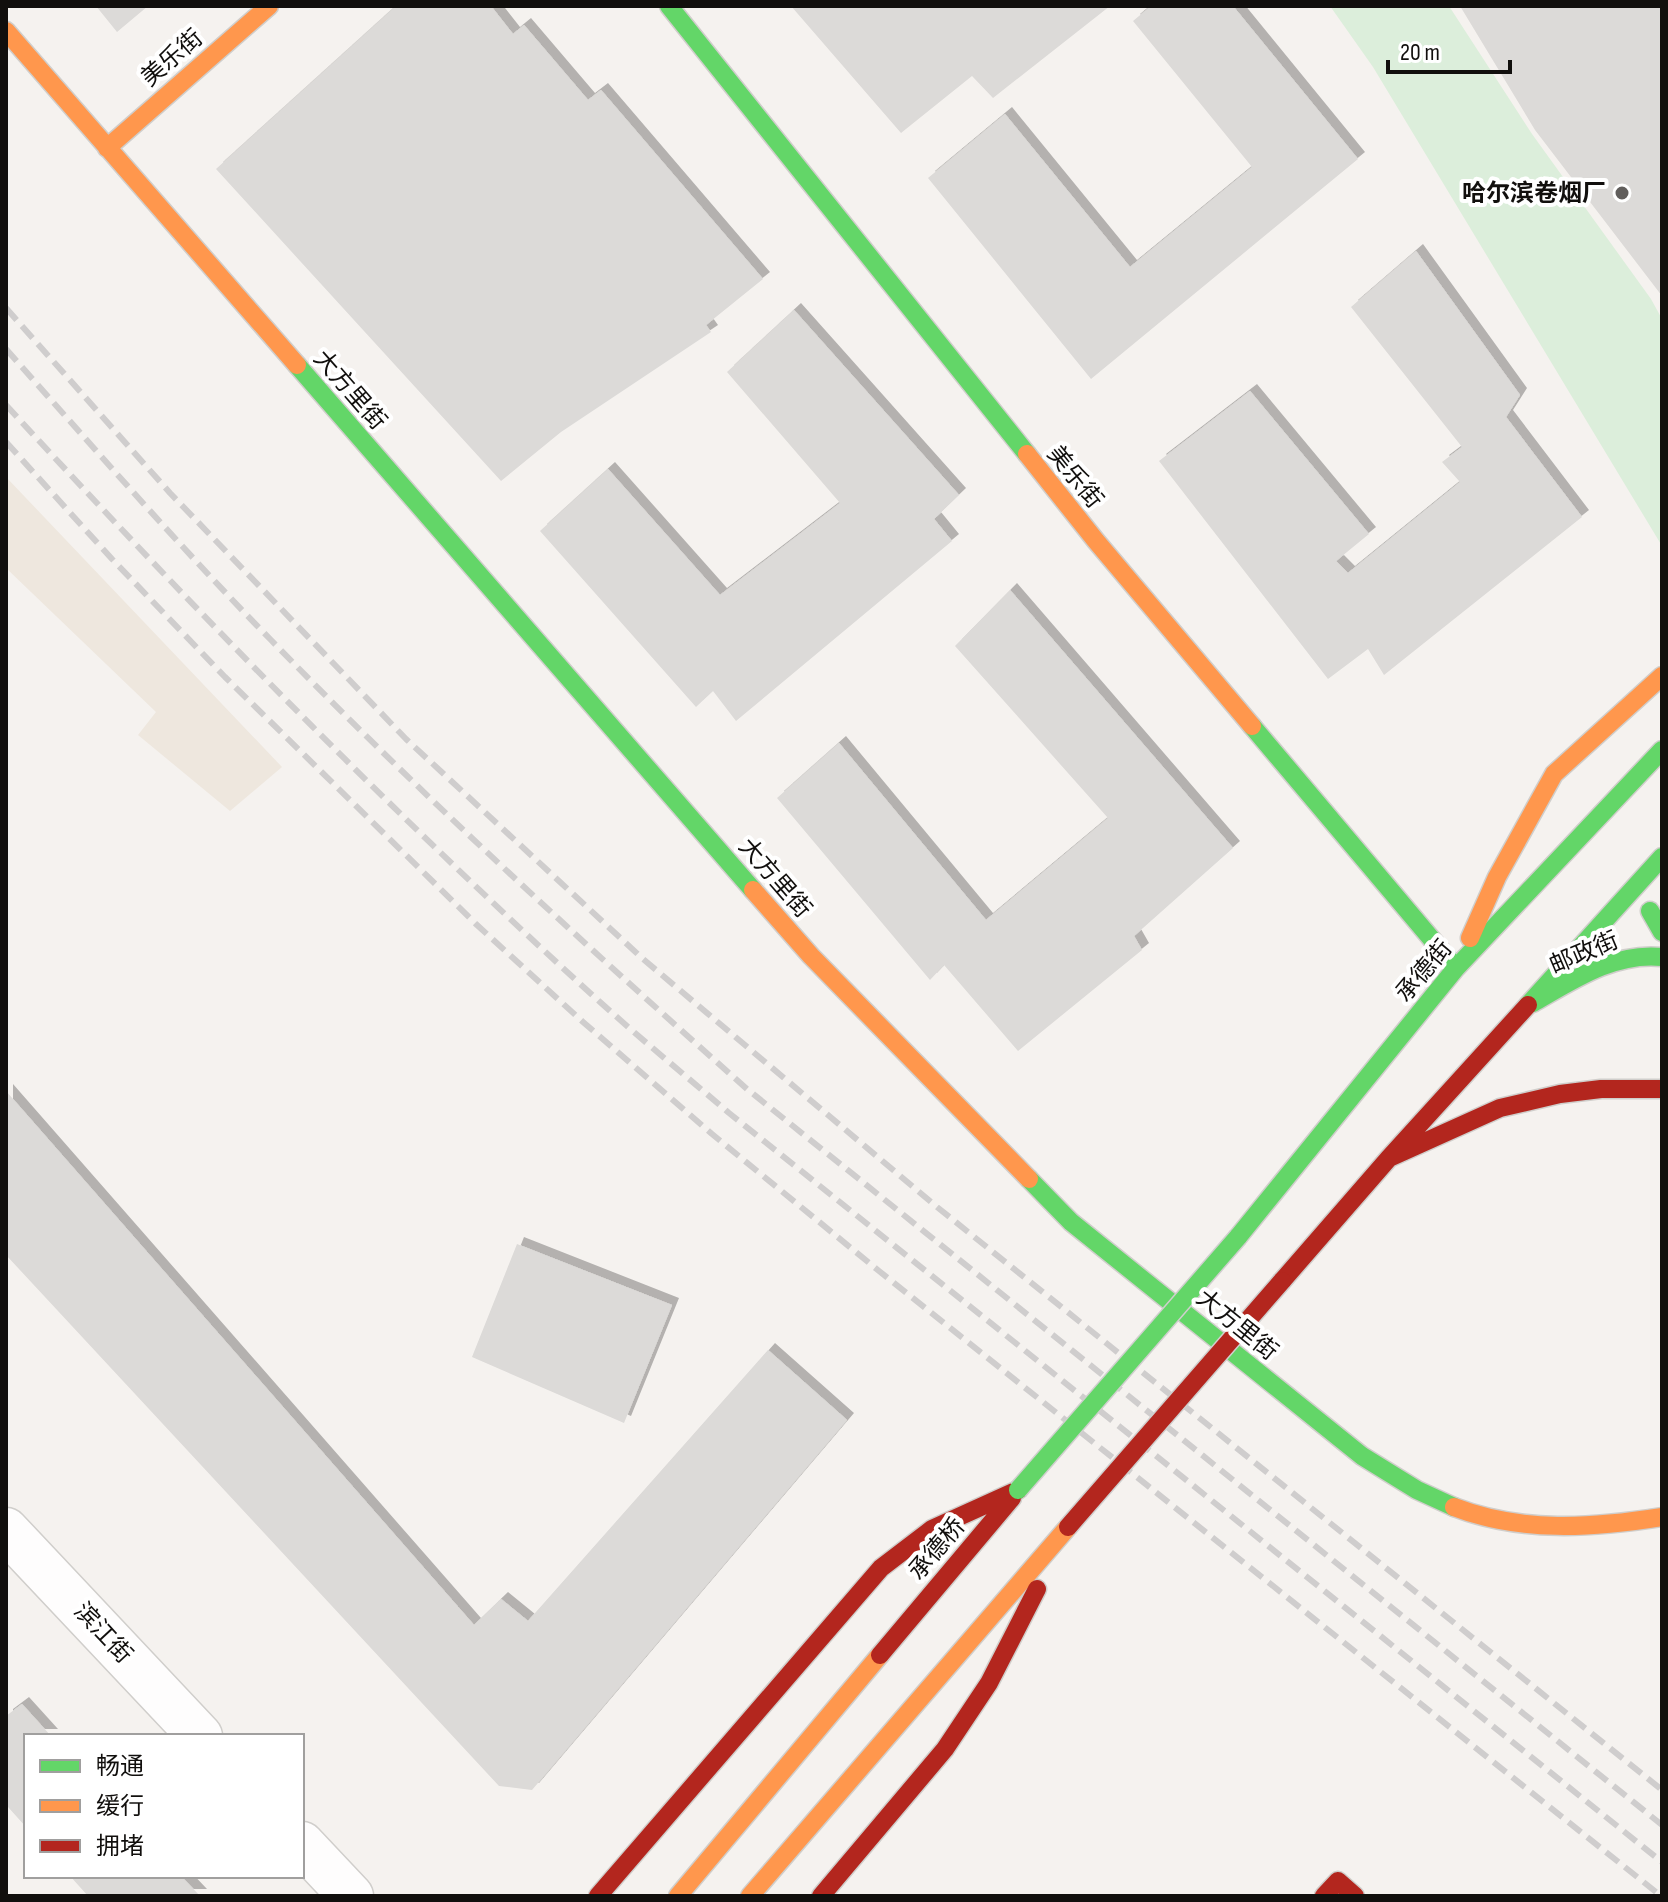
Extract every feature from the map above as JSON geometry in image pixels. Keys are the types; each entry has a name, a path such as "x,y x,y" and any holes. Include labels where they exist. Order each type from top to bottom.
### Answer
{"main road":[{"name":"美乐街","path":"107,148 269,6"},
{"name":"美乐街","path":"669,6 1096,541 1456,968"},
{"name":"大方里街","path":"6,31 811,956 1071,1222 1362,1456 1437,1501 1473,1514 1545,1527 1622,1524 1662,1517"},
{"path":"1456,968 1497,877 1554,774 1662,676"},
{"name":"承德街","path":"1238,1237 1456,968 1662,750"},
{"path":"750,1896 1389,1158 1662,857"},
{"path":"1572,958 1643,915 1662,932"},
{"name":"邮政街","path":"1527,1006 1606,965 1631,957 1662,957"},
{"path":"859,980 911,1040 1028,1153"},
{"path":"1389,1158 1500,1108 1560,1094 1601,1089 1662,1089"},
{"name":"承德桥","path":"678,1896 1018,1490 1238,1237"},
{"name":"大方里街","path":"1174,1277 1199,1297"},
{"name":"大方里街","path":"1224,1318 1249,1338"},
{"path":"1400,1458 1423,1475 1443,1483"},
{"path":"598,1896 881,1568 932,1529 1018,1490"},
{"path":"821,1896 945,1749 989,1683 1068,1527"},
{"path":"853,1858 853,1883"},
{"path":"1324,1896 1338,1881 1355,1896"}],"street":[{"name":"滨江街","path":"6,1530 198,1734"},
{"path":"304,1846 351,1896"}],"shaded area":[{"path":"6,477 282,767 230,811 138,735 156,712 6,568"}],"green space":[{"path":"1330,6 1449,6 1532,134 1651,299 1662,319 1662,546 1373,67"}],"building":[{"path":"96,6 148,6 117,32"},
{"path":"396,6 491,6 513,34 524,25 588,100 601,90 763,279 706,325 711,332 561,432 501,481 216,169"},
{"path":"791,6 1110,6 993,98 972,76 901,133"},
{"path":"1151,6 1233,6 1358,159 1091,379 928,178 1005,114 1130,267 1252,167 1133,21"},
{"name":"哈尔滨卷烟厂","path":"1460,6 1662,6 1662,296 1535,130"},
{"path":"1416,251 1520,395 1506,417 1582,517 1384,675 1368,649 1328,679 1159,461 1250,391 1369,534 1336,561 1348,573 1460,482 1442,462 1462,447 1351,307"},
{"path":"794,310 959,495 934,519 952,541 736,721 713,691 696,707 540,531 608,469 720,595 840,503 727,372"},
{"path":"1010,590 1233,848 1134,936 1142,950 1018,1051 944,965 930,980 777,798 839,743 986,920 1108,818 955,646"},
{"path":"6,1091 474,1625 501,1599 528,1621 768,1350 847,1420 532,1790 499,1786 6,1255"},
{"path":"517,1244 672,1305 624,1423 472,1357"},
{"path":"22,1704 49,1734 24,1734 24,1825 6,1808 6,1716"},
{"path":"72,1878 183,1878 200,1896 88,1896"}],"railway":[{"path":"6,308 170,493 406,739 643,959 937,1207 1662,1790"},
{"path":"6,349 203,569 328,698 505,869 747,1089 1662,1825"},
{"path":"6,405 296,710 446,858 616,1016 729,1113 1662,1862"},
{"path":"6,442 225,677 477,925 583,1022 712,1134 879,1271 1661,1896"}],"traffic: fast":[{"path":"669,6 1027,454"},
{"path":"297,365 753,890"},
{"path":"1252,726 1456,968"},
{"path":"1238,1237 1456,968 1662,750"},
{"path":"1528,1005 1662,857"},
{"path":"1650,911 1662,932"},
{"path":"1533,1003 1611,963 1662,957"},
{"path":"1029,1179 1071,1222 1362,1456 1417,1490 1454,1507"},
{"path":"1018,1490 1238,1237"}],"traffic: slow":[{"path":"107,148 269,6"},
{"path":"6,31 297,365"},
{"path":"1027,454 1252,726"},
{"path":"1470,938 1497,877 1554,774 1662,676"},
{"path":"753,890 811,956 1029,1179"},
{"path":"1454,1507 1505,1521 1557,1526 1610,1524 1662,1517"},
{"path":"750,1896 1068,1527"},
{"path":"678,1896 880,1655"}],"traffic: jam":[{"path":"1282,1281 1528,1005"},
{"path":"1389,1158 1500,1108 1560,1094 1601,1089 1662,1089"},
{"path":"1068,1527 1282,1281"},
{"path":"598,1896 881,1568 932,1529 1018,1490"},
{"path":"880,1655 1012,1498"},
{"path":"821,1896 945,1749 989,1683 1037,1589"},
{"path":"1324,1896 1338,1881 1355,1896"}],"place":[{"name":"哈尔滨卷烟厂","path":"1622,193"}]}
